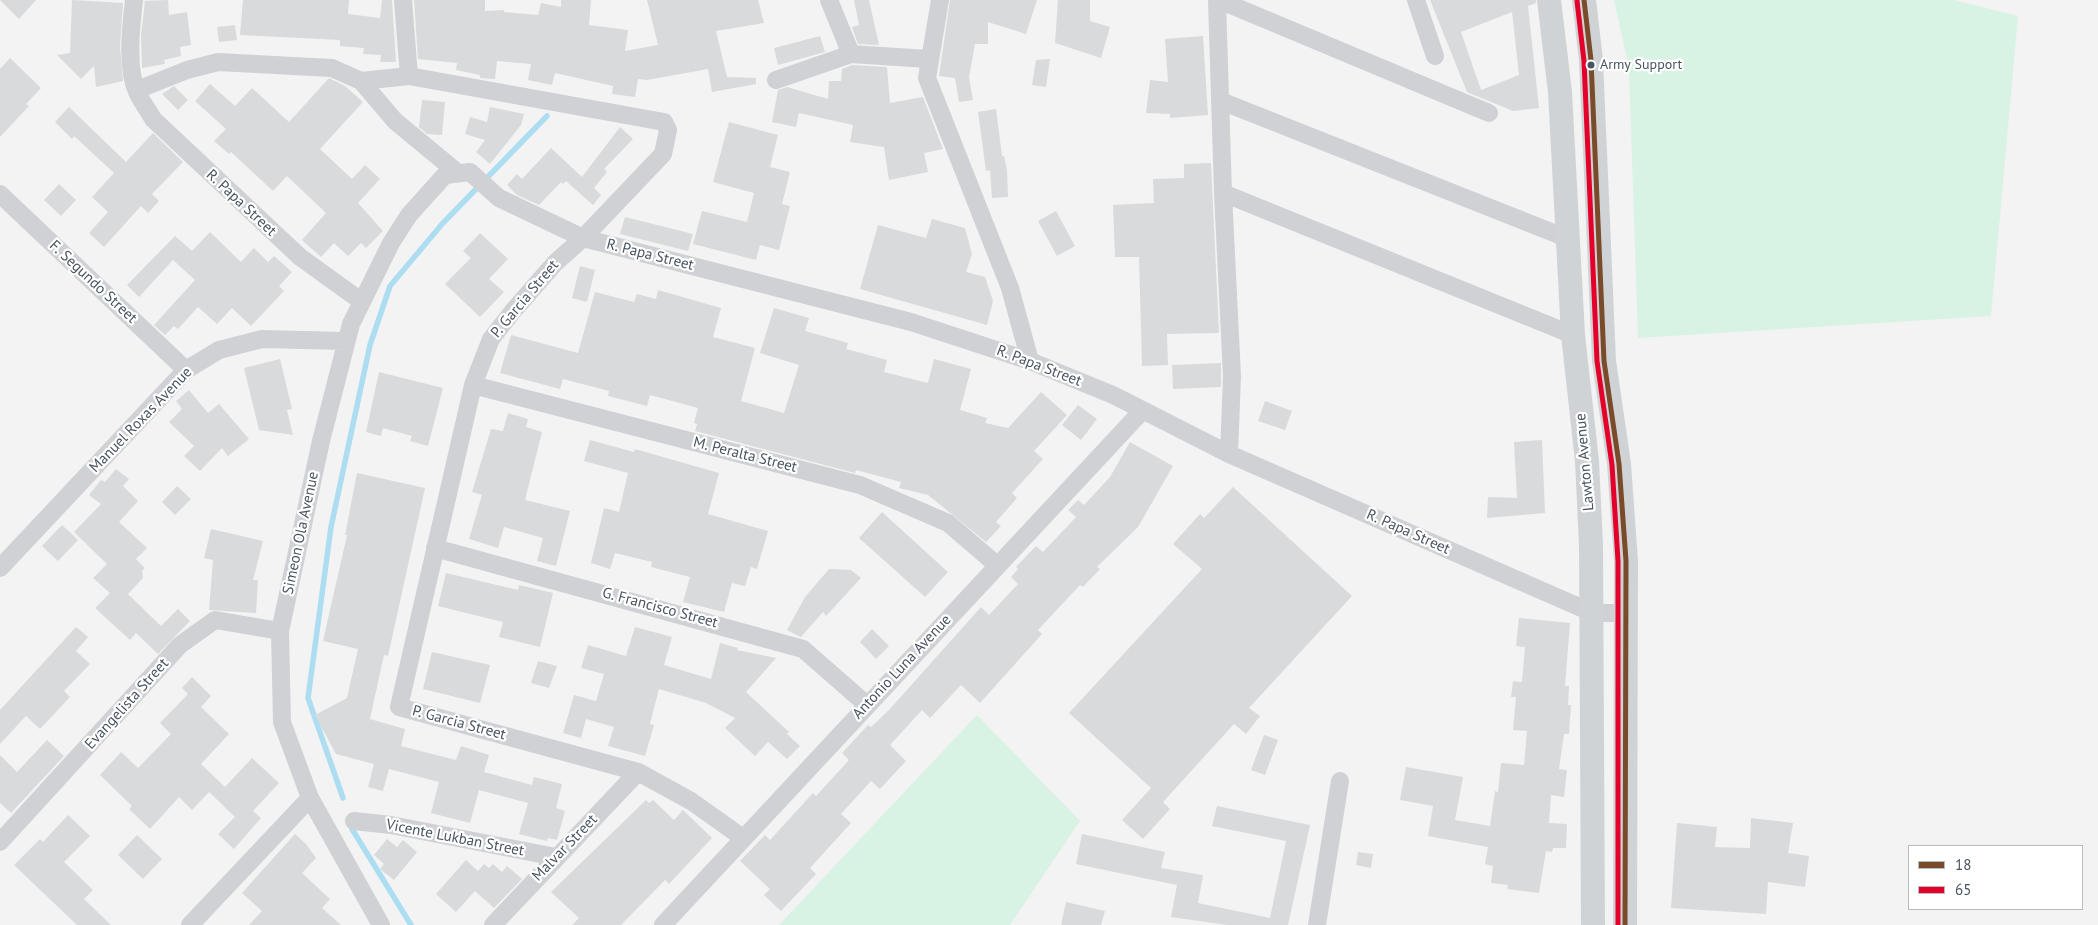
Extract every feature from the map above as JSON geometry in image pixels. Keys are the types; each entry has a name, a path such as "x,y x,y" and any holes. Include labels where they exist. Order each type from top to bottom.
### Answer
{"main road":[{"name":"Lawton Avenue","path":"1549,0 1560,92 1573,336 1587,461 1593,613 1593,925"},
{"name":"Lawton Avenue","path":"1584,0 1591,60 1604,361 1619,464 1626,561 1625,925"}],"street":[{"path":"134,0 129,38 137,90 187,70 218,62 332,68 361,81"},
{"path":"403,0 408,76"},
{"path":"829,0 851,54"},
{"path":"940,0 928,59 927,78 1010,288 1030,361"},
{"path":"1229,454 1232,376 1223,193 1218,0 1489,113"},
{"path":"1416,0 1434,56"},
{"path":"776,80 851,54 928,59"},
{"name":"P. Garcia Street","path":"361,81 408,76 664,122 668,130 663,154 583,238 555,263 491,339 474,385 434,548 399,707 638,772 691,801 742,838"},
{"name":"R. Papa Street","path":"361,81 395,121 499,198 583,238 911,322 1030,361 1113,395 1229,454 1593,613"},
{"name":"R. Papa Street","path":"137,90 153,118 227,190 300,258 361,301"},
{"path":"1221,101 1569,239"},
{"name":"Simeon Ola Avenue","path":"381,925 310,798 282,722 280,631 346,341 361,301 391,243 409,214 445,175 464,172"},
{"path":"1223,193 1573,336"},
{"name":"F. Segundo Street","path":"0,194 186,370"},
{"name":"Manuel Roxas Avenue","path":"0,568 186,370 219,350 262,339 346,341"},
{"name":"M. Peralta Street","path":"474,385 860,485 948,523 997,565"},
{"name":"Antonio Luna Avenue","path":"663,925 742,838 1142,411"},
{"name":"G. Francisco Street","path":"434,548 803,649 867,705"},
{"path":"1593,613 1627,612"},
{"name":"Evangelista Street","path":"0,842 180,644 215,620 280,631"},
{"name":"Malvar Street","path":"493,925 638,772"},
{"path":"1317,925 1340,780"},
{"path":"190,925 310,798"},
{"name":"Vicente Lukban Street","path":"354,820 391,824 556,857"}],"green space":[{"path":"1614,0 1954,0 2018,16 1991,316 1638,338 1629,68"},
{"path":"977,715 1080,821 1010,925 779,925"}],"building":[{"path":"0,0 36,0 19,19"},
{"path":"72,0 123,3 120,46 123,81 96,87 94,66 81,79 57,55 70,53"},
{"path":"168,0 169,15 187,12 191,45 180,47 181,56 164,60 165,64 142,68 141,35 145,1"},
{"path":"243,0 349,0 348,14 380,18 382,0 392,0 396,62 380,62 381,55 363,54 364,48 340,46 340,40 240,35"},
{"path":"414,0 485,0 485,11 504,10 504,12 538,15 541,3 561,7 561,0 591,0 589,25 628,30 625,51 658,45 647,0 758,0 764,23 716,31 727,77 756,78 756,84 712,92 708,69 647,80 638,79 635,97 612,94 613,86 555,73 552,85 528,80 531,64 497,61 495,79 480,78 480,75 456,70 457,63 418,59"},
{"path":"854,0 869,0 879,45 858,44 852,27 859,25"},
{"path":"950,0 1037,0 1026,34 988,22 988,44 975,44 969,77 973,100 959,102 955,78 939,76"},
{"path":"1058,0 1090,0 1090,21 1110,27 1101,58 1055,43"},
{"path":"1430,0 1536,0 1536,3 1528,6 1539,108 1513,111 1467,92","holes":["1512,12 1519,75 1481,90 1461,32"]},
{"path":"235,25 237,40 219,42 217,27"},
{"path":"820,36 825,52 778,65 774,48"},
{"path":"1203,36 1208,115 1170,118 1170,114 1146,113 1150,80 1168,82 1165,39"},
{"path":"10,58 41,88 26,104 29,106 0,137 0,69"},
{"path":"1050,59 1046,87 1032,85 1036,60"},
{"path":"852,65 887,67 890,103 923,97 943,149 924,153 928,172 889,180 884,147 850,142 853,125 799,113 796,127 772,122 778,90 787,87 828,99 829,81 841,81 842,69"},
{"path":"329,78 345,86 363,102 320,149 352,179 365,165 380,179 358,203 383,231 366,248 361,243 348,256 334,243 321,257 302,240 326,213 287,176 273,191 231,152 229,154 214,141 226,129 195,101 210,84 235,106 252,88 289,122"},
{"path":"174,86 188,100 178,110 162,94"},
{"path":"422,100 445,102 442,135 427,134 419,127"},
{"path":"69,107 126,162 153,133 183,162 152,194 159,201 148,213 141,206 104,247 89,233 108,212 92,197 114,173 74,136 72,139 55,122"},
{"path":"490,107 524,114 521,125 490,164 476,152 485,140 465,134 470,117 487,122"},
{"path":"996,109 1002,156 1004,156 1007,170 1008,197 992,198 990,170 986,171 978,112"},
{"path":"729,122 778,135 770,167 790,172 782,204 790,206 779,250 760,245 756,260 693,244 702,211 747,222 754,193 713,182"},
{"path":"620,127 633,139 604,169 607,172 594,188 601,195 593,205 566,181 563,184 561,182 539,205 517,195 507,185 517,174 522,179 551,148 582,177"},
{"path":"1211,163 1219,333 1167,334 1168,365 1142,366 1139,257 1115,257 1113,205 1154,203 1153,179 1184,178 1184,164"},
{"path":"59,184 76,200 61,216 44,200"},
{"path":"1056,211 1075,246 1057,256 1038,221"},
{"path":"625,217 693,234 688,251 620,234"},
{"path":"932,219 965,228 972,254 966,272 985,277 993,301 987,325 860,289 878,225 926,238"},
{"path":"210,232 241,262 254,248 268,262 274,256 292,272 279,286 284,291 251,326 232,308 217,324 198,307 178,329 174,326 165,335 154,325 195,280 173,260 139,297 127,285 175,236 192,251"},
{"path":"480,233 508,259 489,279 504,292 480,317 445,284 471,258 463,251"},
{"path":"580,266 595,270 587,302 572,298"},
{"path":"658,290 721,308 713,337 755,348 741,401 784,413 799,365 760,353 774,308 809,318 805,331 848,343 846,349 887,360 884,372 928,383 934,359 971,369 960,410 987,418 985,423 1008,428 1041,392 1067,415 1034,451 1043,459 1012,493 1017,498 996,522 1001,526 986,542 928,495 899,488 901,482 856,470 855,473 695,431 697,424 694,423 698,408 650,395 647,406 608,396 609,391 563,379 560,389 500,373 511,335 578,353 595,292 634,302 637,294 656,299"},
{"path":"280,359 292,409 287,410 293,435 259,430 244,368"},
{"path":"1221,363 1221,387 1173,389 1172,365"},
{"path":"379,372 443,388 428,446 410,441 412,436 383,428 381,436 366,432"},
{"path":"189,390 208,413 219,404 249,439 228,456 222,448 200,471 184,456 194,446 169,422 182,409 176,401"},
{"path":"1265,401 1292,411 1285,430 1258,421"},
{"path":"1078,405 1097,419 1081,440 1062,425"},
{"path":"508,413 528,419 526,427 542,432 525,500 570,511 556,566 537,561 543,538 504,527 498,548 469,539 482,495 472,492 491,429 503,431"},
{"path":"590,440 634,452 635,449 719,473 708,514 768,531 757,569 751,567 745,586 732,583 724,612 683,602 690,577 651,567 652,562 615,553 610,569 591,563 604,508 619,512 628,473 584,461"},
{"path":"1542,440 1545,513 1487,518 1488,497 1517,498 1514,442"},
{"path":"1130,442 1173,466 1138,527 1097,567 1100,569 1083,587 1080,585 1038,630 1042,634 980,703 961,685 930,718 922,710 890,745 906,761 880,789 871,781 841,814 851,823 810,868 816,874 781,911 764,895 770,889 740,861 765,835 770,840 813,793 816,796 849,760 842,753 868,725 871,727 889,710 981,607 989,615 1018,584 1011,577 1018,569 1016,567 1036,546 1043,552 1076,517 1068,510 1078,500 1084,505 1110,477"},
{"path":"116,469 129,479 123,486 138,501 119,522 147,548 136,559 145,568 142,571 143,578 128,594 161,626 178,609 190,621 158,654 136,633 130,640 95,608 110,593 93,578 107,564 74,532 101,504 89,495 101,480 105,482"},
{"path":"357,473 425,488 388,656 384,655 370,719 405,729 401,746 456,760 461,746 489,755 484,772 532,785 534,777 562,784 556,808 565,811 557,840 548,838 547,841 519,834 528,803 479,790 470,823 431,813 439,782 389,769 383,791 368,787 374,764 336,754 315,715 347,698 358,649 323,641 347,535 345,535"},
{"path":"177,486 191,499 175,515 162,502"},
{"path":"1233,487 1352,596 1249,708 1260,716 1246,734 1234,724 1163,802 1170,809 1143,839 1122,820 1151,788 1069,713 1202,569 1173,544 1200,514 1204,518"},
{"path":"882,512 948,572 925,597 859,538"},
{"path":"62,525 78,540 58,561 42,546"},
{"path":"211,529 263,541 253,580 258,580 256,613 209,610 213,560 204,558"},
{"path":"829,569 851,570 861,578 826,616 823,612 801,637 787,630 805,597"},
{"path":"446,573 518,590 519,585 553,593 540,647 499,637 503,622 438,606"},
{"path":"1519,618 1570,623 1565,686 1569,686 1568,705 1571,705 1569,734 1564,734 1559,769 1567,770 1564,797 1551,795 1549,823 1567,824 1566,848 1553,848 1552,852 1546,851 1539,893 1507,889 1508,885 1491,883 1493,866 1485,864 1488,847 1428,836 1433,806 1400,800 1406,767 1463,777 1455,820 1490,826 1495,791 1498,792 1501,763 1524,765 1527,731 1513,730 1516,697 1511,697 1513,681 1522,682 1525,647 1516,646"},
{"path":"76,627 88,637 76,651 90,664 64,691 70,697 40,729 26,716 0,744 0,710"},
{"path":"635,627 672,637 664,665 711,679 720,643 738,648 737,650 776,658 746,692 789,732 787,734 800,746 787,759 768,742 755,756 725,728 735,718 706,703 659,689 650,724 654,725 645,756 608,746 614,727 586,719 581,738 563,733 574,695 596,701 604,674 581,668 588,645 626,656"},
{"path":"872,629 889,646 876,659 860,642"},
{"path":"432,652 490,665 480,703 423,689"},
{"path":"538,661 557,666 549,688 531,683"},
{"path":"192,677 211,696 201,707 229,734 201,764 225,787 252,758 279,783 253,811 261,818 234,849 218,834 235,817 209,792 192,810 179,797 150,829 129,809 132,806 100,775 121,752 138,768 171,734 160,723 188,694 182,688"},
{"path":"1264,735 1278,740 1265,775 1251,770"},
{"path":"47,740 64,756 11,813 0,803 0,755 17,772"},
{"path":"646,800 649,803 653,800 674,820 683,810 712,838 669,884 665,880 621,925 572,925 579,918 551,892"},
{"path":"1217,806 1310,825 1288,925 1227,925 1171,917 1177,885 1076,864 1082,834 1165,852 1161,868 1203,875 1198,903 1270,918 1286,841 1212,826"},
{"path":"68,815 90,836 64,862 93,890 84,899 111,925 77,925 14,865 40,839 43,842"},
{"path":"1751,818 1793,823 1788,853 1809,856 1805,887 1768,882 1766,914 1671,908 1677,823 1717,827 1715,847 1750,848"},
{"path":"295,834 306,844 316,858 302,873 330,899 322,908 341,925 249,925 262,911 242,893"},
{"path":"137,835 162,859 143,879 118,855"},
{"path":"387,839 397,847 403,840 417,852 394,880 380,869 384,864 374,855"},
{"path":"1358,852 1373,854 1371,868 1356,865"},
{"path":"466,860 478,871 484,864 489,868 493,864 502,872 507,866 522,879 494,908 475,891 456,912 436,894"},
{"path":"1066,902 1105,911 1101,925 1061,925"}],"waterway":[{"path":"343,798 308,698 331,527 370,345 390,286 443,223 547,116"},
{"path":"352,829 411,925"}],"transit line":[{"name":"18","path":"1584,0 1591,60 1604,361 1619,464 1626,561 1625,925"},
{"name":"65","path":"1577,1 1584,61 1597,361 1612,465 1618,561 1618,925"}],"place":[{"name":"Army Support","path":"1591,65"}]}
